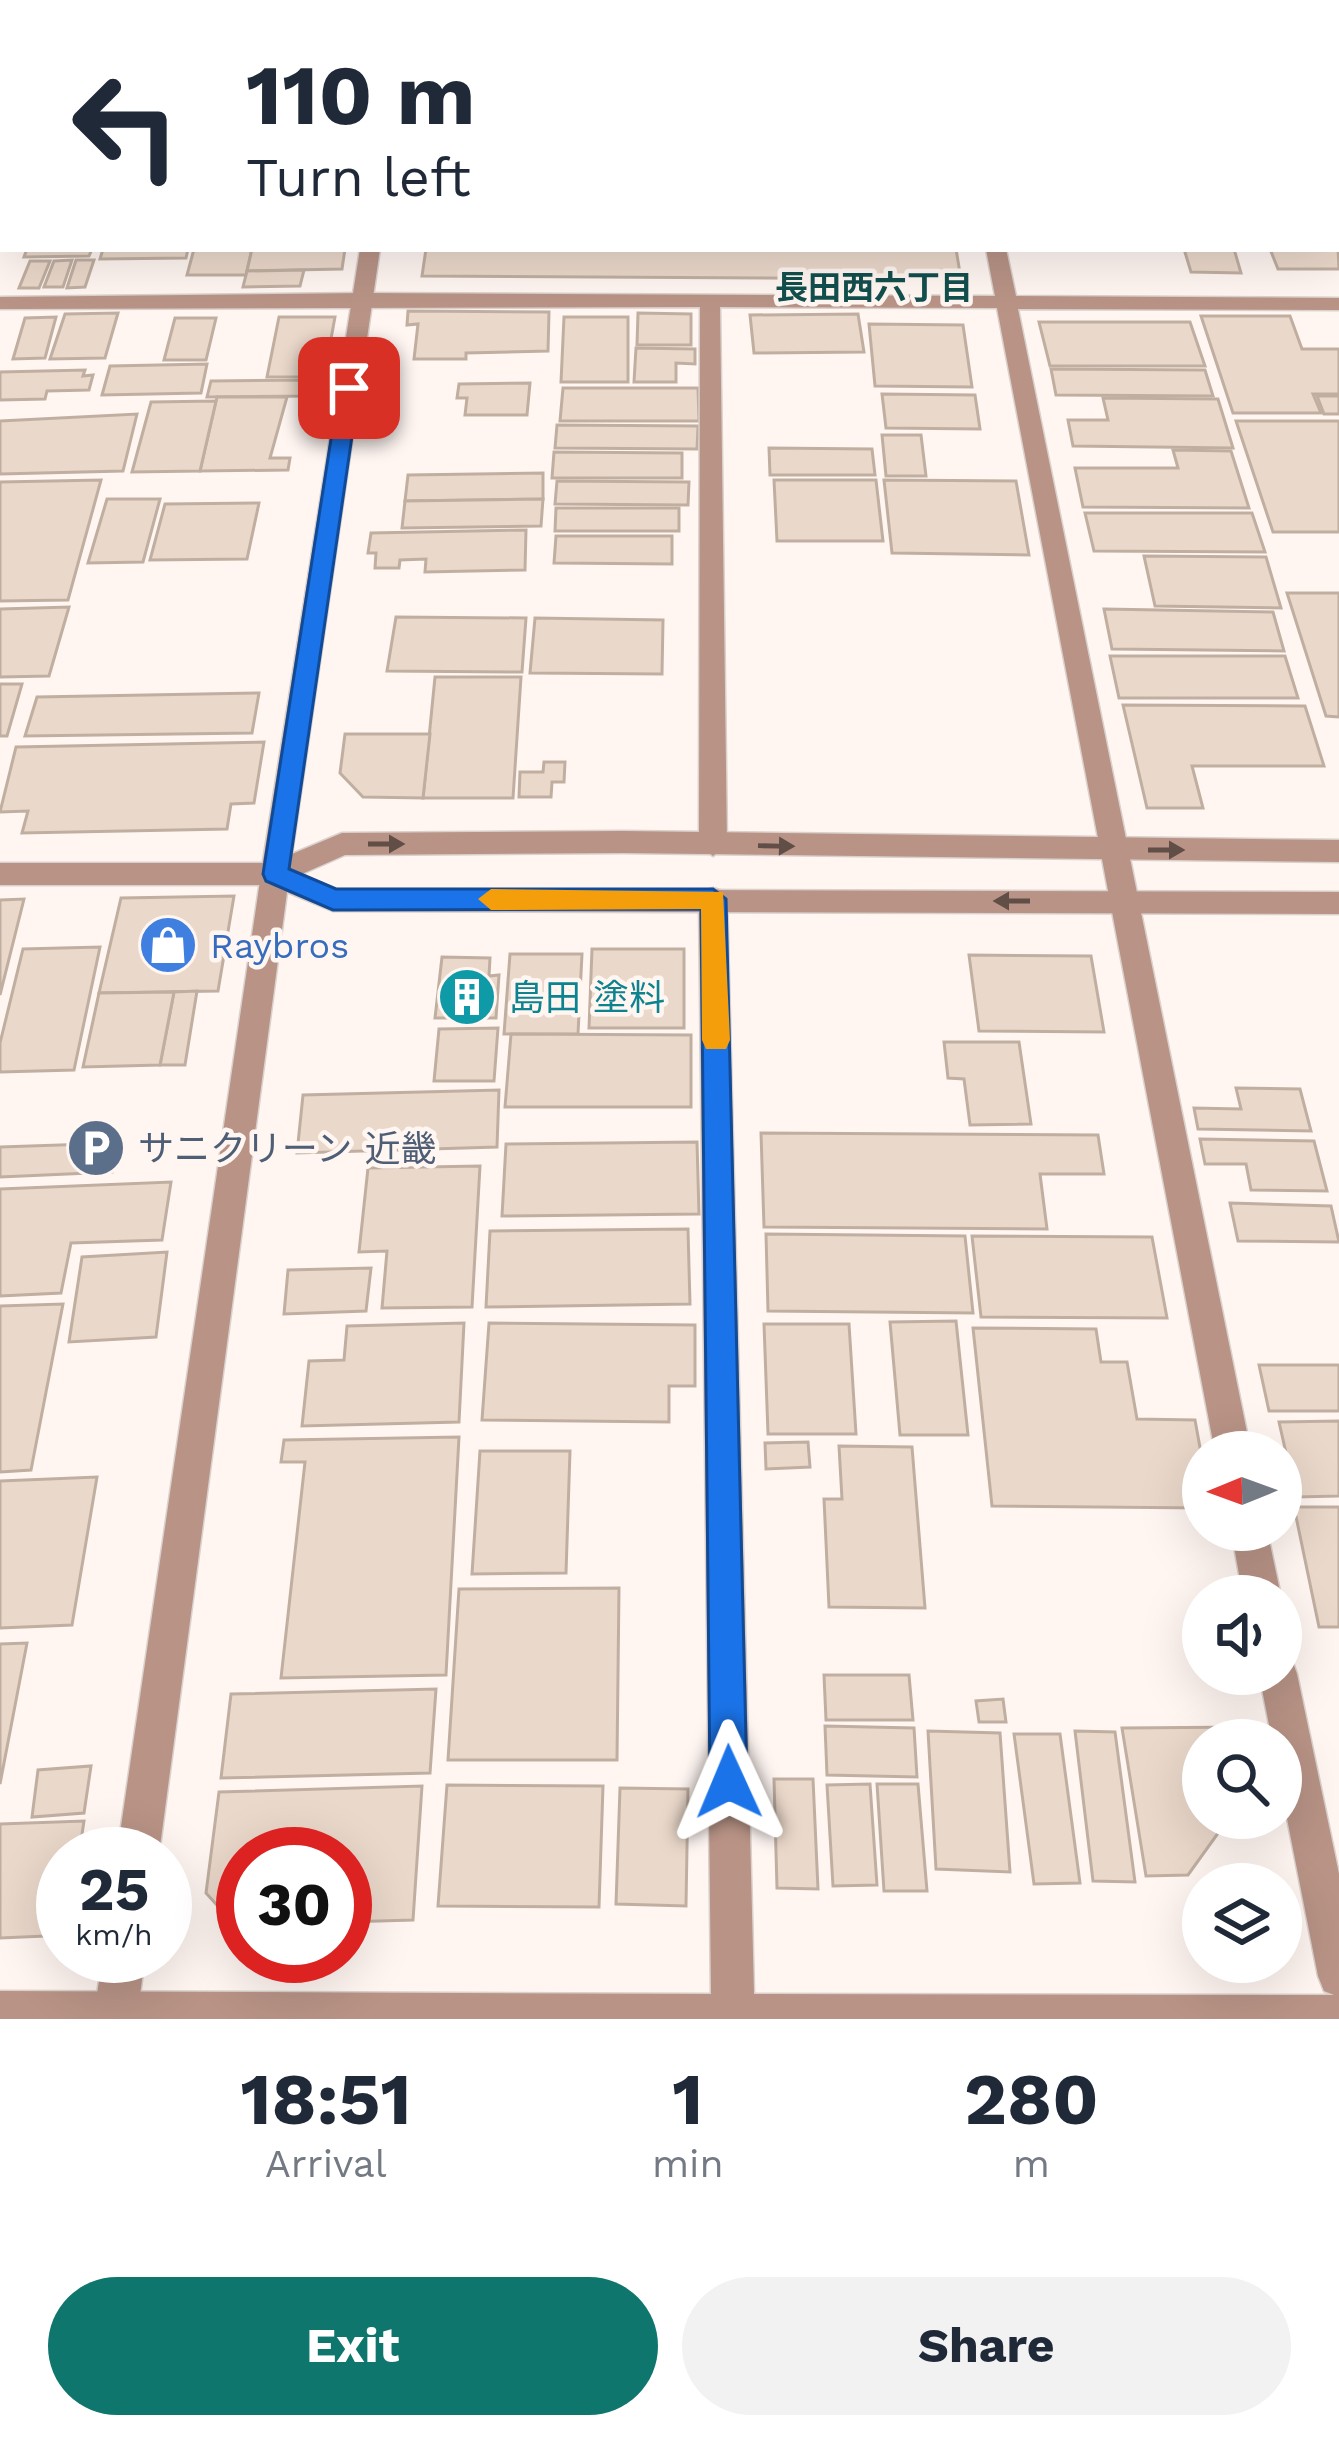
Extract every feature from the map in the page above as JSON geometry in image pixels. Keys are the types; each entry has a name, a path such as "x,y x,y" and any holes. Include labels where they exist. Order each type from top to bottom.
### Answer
{"street":[{"path":"142,1827 275,874 370,252"},
{"path":"997,252 1229,1431"},
{"path":"0,303 362,299 1339,304"},
{"path":"710,302 712,845"},
{"path":"0,874 275,874 342,844 1339,851"},
{"path":"275,874 333,900 1339,903"},
{"path":"713,899 733,2017"},
{"path":"1282,1695 1339,1976"},
{"path":"116,2015 120,1983"},
{"path":"0,2012 1339,2017"}],"building":[{"path":"26,252 91,252 89,256 24,257"},
{"path":"102,252 187,252 186,258 100,259"},
{"path":"193,252 251,252 246,275 187,275"},
{"path":"251,252 345,252 342,269 247,271"},
{"path":"426,252 956,252 961,279 422,276"},
{"path":"1185,252 1235,252 1241,273 1191,272"},
{"path":"1271,252 1338,252 1339,269 1278,269"},
{"path":"72,260 63,287 44,287 54,261"},
{"path":"76,260 94,260 85,287 67,288"},
{"path":"30,261 50,261 39,288 19,288"},
{"path":"304,270 300,286 243,287 247,271"},
{"path":"408,311 549,312 548,351 414,359 418,324 407,325"},
{"path":"118,313 105,358 50,359 65,314"},
{"path":"638,313 691,314 691,345 637,345"},
{"path":"858,314 864,352 754,353 750,315"},
{"path":"1201,316 1290,316 1302,349 1339,349 1339,394 1313,394 1321,413 1233,413"},
{"path":"56,317 45,358 13,359 25,318"},
{"path":"279,317 335,317 324,377 267,377"},
{"path":"564,317 628,317 628,382 561,382"},
{"path":"175,318 216,318 206,360 164,360"},
{"path":"1039,322 1190,322 1205,366 1050,366"},
{"path":"869,324 963,325 972,387 875,386"},
{"path":"636,348 695,349 695,364 676,363 676,382 634,382"},
{"path":"207,364 201,393 102,395 110,366"},
{"path":"1051,369 1205,370 1213,396 1056,395"},
{"path":"85,370 83,376 93,375 89,390 47,391 45,399 0,400 0,372"},
{"path":"315,380 312,396 207,397 211,381"},
{"path":"530,383 527,415 465,415 467,398 457,398 459,384"},
{"path":"563,388 698,388 699,421 560,421"},
{"path":"882,394 975,395 980,429 886,428"},
{"path":"1317,396 1339,396 1339,414 1324,414"},
{"path":"217,397 287,397 270,458 290,458 288,470 200,471"},
{"path":"1103,398 1218,399 1233,448 1073,446 1068,420 1108,420"},
{"path":"216,401 200,471 132,472 151,402"},
{"path":"137,414 123,471 0,474 0,421"},
{"path":"1236,421 1339,421 1339,532 1273,532"},
{"path":"557,425 698,426 697,449 555,448"},
{"path":"882,435 921,435 926,476 886,476"},
{"path":"769,448 872,449 875,475 770,475"},
{"path":"1173,450 1231,451 1249,508 1083,507 1075,468 1178,468"},
{"path":"554,452 682,453 682,478 552,478"},
{"path":"543,473 543,499 405,501 408,475"},
{"path":"101,480 68,600 0,601 0,482"},
{"path":"774,480 876,480 883,541 777,541"},
{"path":"884,480 1016,481 1029,555 892,553"},
{"path":"557,481 689,482 688,505 555,504"},
{"path":"107,499 160,499 143,562 88,563"},
{"path":"543,499 541,526 402,528 405,501"},
{"path":"259,503 247,559 150,560 165,504"},
{"path":"556,508 679,508 679,531 555,531"},
{"path":"1085,513 1252,513 1265,552 1094,551"},
{"path":"526,530 525,570 425,572 426,559 400,560 399,568 375,568 376,553 368,553 371,533"},
{"path":"556,536 672,536 672,564 554,563"},
{"path":"1144,556 1266,557 1281,608 1155,606"},
{"path":"1287,593 1339,593 1339,717 1326,716"},
{"path":"69,607 49,676 0,677 0,609"},
{"path":"1104,609 1273,612 1284,651 1112,649"},
{"path":"396,617 526,618 522,672 387,671"},
{"path":"535,618 663,620 662,674 530,673"},
{"path":"1110,656 1285,656 1298,698 1119,698"},
{"path":"435,677 521,677 513,798 423,798"},
{"path":"0,684 22,684 7,736 0,736"},
{"path":"259,693 252,733 25,736 37,697"},
{"path":"1123,705 1305,706 1324,766 1192,766 1203,808 1147,808"},
{"path":"345,734 430,734 423,798 363,797 340,773"},
{"path":"264,742 254,803 231,804 227,829 22,833 28,811 0,812 16,747"},
{"path":"544,762 565,762 564,782 552,782 551,797 519,797 520,772 543,772"},
{"name":"Raybros","path":"234,896 218,991 99,993 121,898"},
{"path":"24,899 0,995 0,900"},
{"path":"100,947 74,1070 0,1072 0,1043 23,949"},
{"path":"592,949 684,949 684,1028 589,1028"},
{"path":"510,954 582,954 578,1034 504,1034"},
{"path":"969,955 1091,956 1104,1032 979,1031"},
{"name":"島田 塗料","path":"442,957 490,958 489,976 499,975 496,1018 435,1018"},
{"path":"197,991 185,1065 160,1065 174,992"},
{"path":"174,992 160,1065 83,1067 99,993"},
{"path":"498,1028 494,1081 434,1081 439,1029"},
{"path":"511,1034 691,1035 691,1107 505,1107"},
{"path":"944,1042 1019,1042 1031,1124 970,1125 964,1079 948,1078"},
{"path":"1236,1088 1300,1089 1311,1131 1198,1129 1194,1108 1241,1109"},
{"path":"499,1090 497,1147 297,1153 303,1095"},
{"path":"761,1133 1098,1135 1104,1174 1040,1174 1047,1229 764,1227"},
{"path":"1200,1139 1314,1141 1327,1191 1251,1190 1246,1164 1205,1164"},
{"path":"697,1142 699,1214 502,1216 506,1144"},
{"path":"118,1143 112,1172 0,1177 0,1147"},
{"path":"480,1166 472,1307 382,1308 387,1251 359,1252 368,1168"},
{"path":"171,1182 162,1240 71,1243 61,1293 0,1296 0,1189"},
{"path":"1230,1203 1331,1206 1339,1242 1238,1241"},
{"path":"688,1229 690,1304 486,1307 490,1231"},
{"path":"766,1234 965,1236 973,1313 768,1311"},
{"path":"972,1236 1152,1237 1167,1318 981,1317"},
{"path":"167,1252 156,1337 69,1342 82,1257"},
{"path":"371,1268 366,1311 284,1314 288,1270"},
{"path":"63,1304 31,1470 0,1472 0,1306"},
{"path":"956,1321 968,1435 900,1435 890,1322"},
{"path":"464,1323 459,1422 302,1426 309,1361 344,1360 347,1326"},
{"path":"489,1323 695,1325 695,1386 669,1386 669,1422 482,1420"},
{"path":"764,1324 849,1324 856,1434 768,1434"},
{"path":"973,1328 1096,1329 1101,1362 1127,1362 1137,1419 1195,1420 1197,1431 1182,1431 1182,1508 992,1506"},
{"path":"1259,1365 1339,1365 1339,1411 1269,1411"},
{"path":"1339,1421 1339,1496 1302,1497 1302,1431 1281,1431 1279,1422"},
{"path":"459,1437 446,1675 281,1678 305,1462 281,1462 284,1440"},
{"path":"808,1442 810,1467 766,1469 765,1443"},
{"path":"839,1446 912,1447 925,1608 829,1607 824,1499 842,1499"},
{"path":"480,1451 570,1451 566,1573 472,1574"},
{"path":"97,1477 72,1625 0,1628 0,1481"},
{"path":"1302,1507 1339,1507 1339,1627 1319,1627 1302,1545"},
{"path":"619,1588 617,1760 448,1760 459,1589"},
{"path":"27,1643 0,1784 0,1644"},
{"path":"824,1675 909,1675 913,1720 826,1720"},
{"path":"436,1689 430,1773 221,1778 231,1694"},
{"path":"1003,1699 1006,1722 979,1722 976,1701"},
{"path":"825,1726 914,1728 917,1777 827,1775"},
{"path":"1122,1728 1182,1728 1182,1839 1214,1839 1197,1863 1182,1863 1182,1875 1146,1876"},
{"path":"928,1731 1000,1733 1010,1872 936,1869"},
{"path":"1075,1731 1115,1732 1135,1882 1093,1881"},
{"path":"1014,1734 1060,1734 1080,1883 1034,1884"},
{"path":"91,1766 84,1813 32,1817 38,1770"},
{"path":"774,1779 813,1779 818,1889 777,1888"},
{"path":"870,1784 877,1885 833,1886 827,1785"},
{"path":"877,1784 918,1784 927,1891 884,1891"},
{"path":"447,1785 603,1786 599,1907 438,1906"},
{"path":"422,1786 413,1920 372,1921 372,1827 216,1827 216,1904 206,1893 219,1792"},
{"path":"620,1788 688,1789 686,1906 616,1904"},
{"path":"84,1821 83,1827 36,1827 36,1936 0,1938 0,1824"}],"slow traffic":[{"path":"491,899 713,899 716,1040"}],"place":[{"name":"Raybros","path":"168,945"},
{"name":"島田 塗料","path":"467,997"},
{"name":"サニクリーン 近畿","path":"96,1148"}],"district":[{"name":"長田西六丁目","path":"874,287"}],"route":[{"path":"349,388 275,874 333,900 713,899 729,1782"}]}
